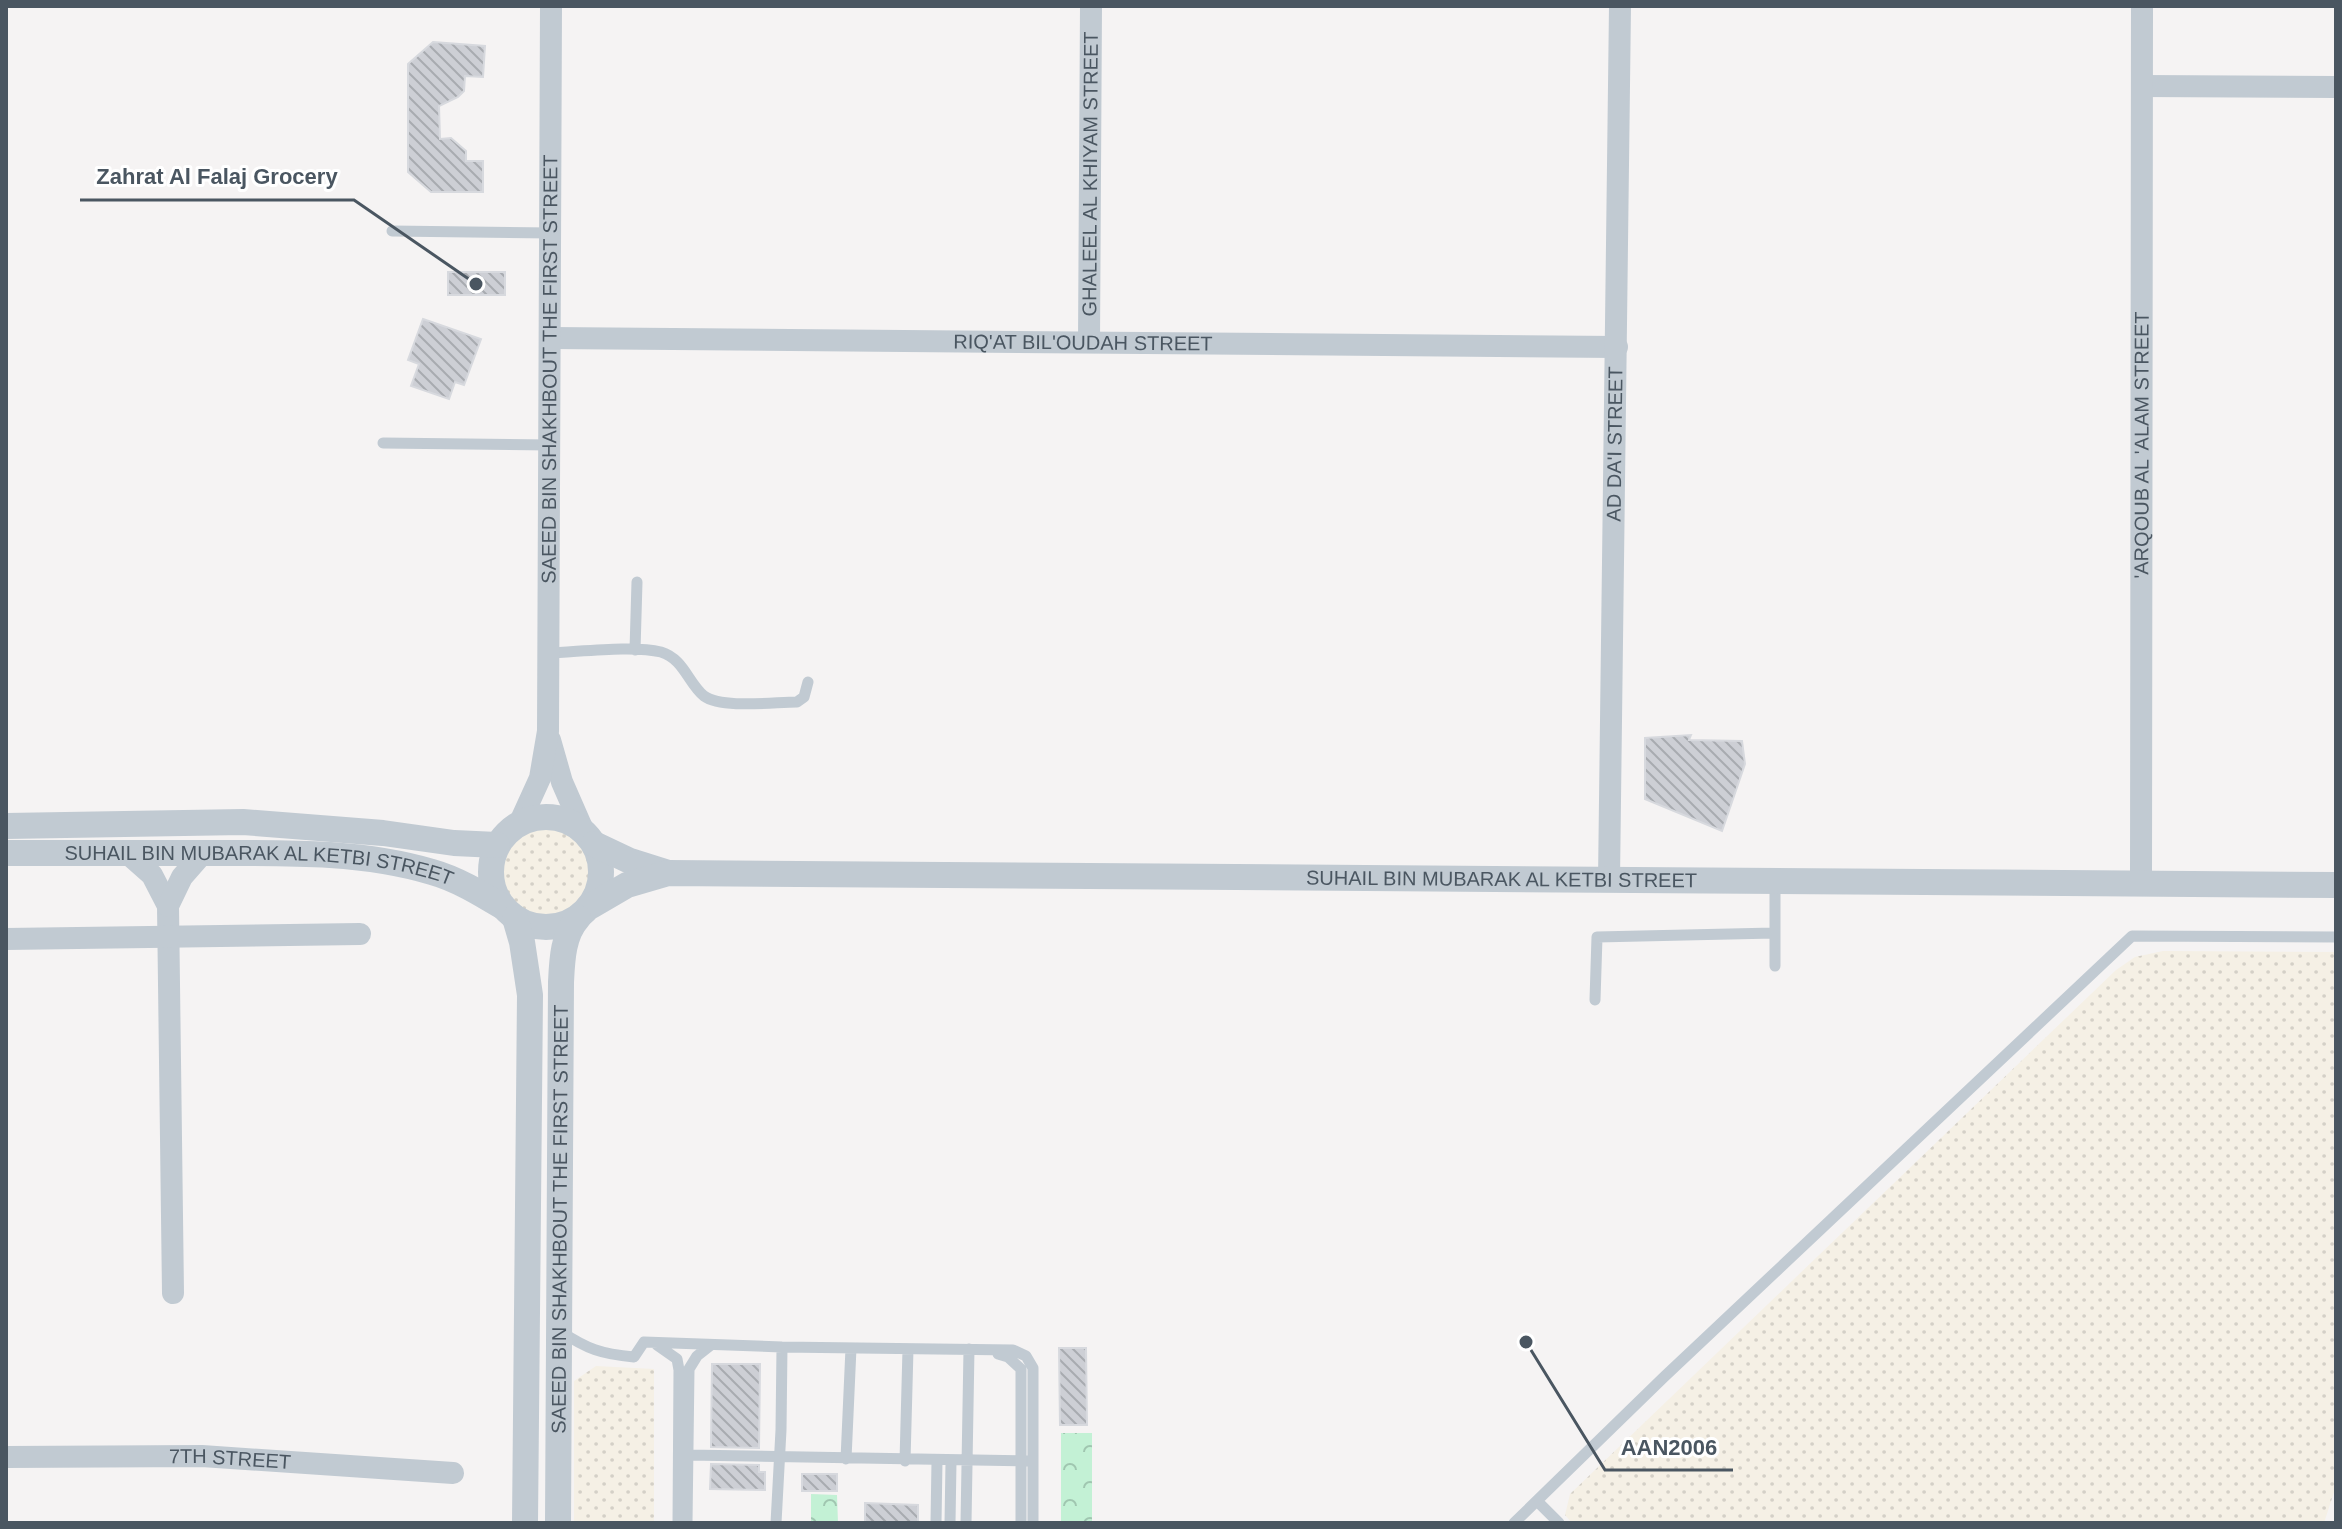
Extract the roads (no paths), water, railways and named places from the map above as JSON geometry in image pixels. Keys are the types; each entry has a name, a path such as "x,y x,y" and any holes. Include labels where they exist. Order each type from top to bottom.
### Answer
{"street":[{"name":"SAEED BIN SHAKHBOUT THE FIRST STREET","path":"520,822 540,778 548,731 551,6"},
{"name":"GHALEEL AL KHIYAM STREET","path":"1089,342 1091,6"},
{"name":"AD DA'I STREET","path":"1609,880 1620,6"},
{"name":"'ARQOUB AL 'ALAM STREET","path":"2141,883 2142,6"},
{"path":"2142,86 2336,87"},
{"name":"RIQ'AT BIL'OUDAH STREET","path":"551,338 1617,347"},
{"name":"SAEED BIN SHAKHBOUT THE FIRST STREET","path":"548,731 562,782 589,837"},
{"path":"553,817 569,821 589,837 600,859 602,875 598,891 584,912 563,925 547,927 530,925 509,912 495,893 491,876 497,845 508,832 520,822 553,817"},
{"name":"SUHAIL BIN MUBARAK AL KETBI STREET","path":"6,826 243,822 497,845"},
{"name":"SUHAIL BIN MUBARAK AL KETBI STREET","path":"589,837 630,861 668,873"},
{"path":"126,852 152,875 168,906"},
{"name":"SUHAIL BIN MUBARAK AL KETBI STREET","path":"6,853 290,852 407,865 460,883 509,912"},
{"path":"173,1293 168,906 182,877 203,853"},
{"name":"SUHAIL BIN MUBARAK AL KETBI STREET","path":"584,912 627,885 668,873 2336,885"},
{"name":"SAEED BIN SHAKHBOUT THE FIRST STREET","path":"509,912 522,942 530,995 525,1523"},
{"name":"SAEED BIN SHAKHBOUT THE FIRST STREET","path":"558,1523 561,982 571,925 584,912"},
{"path":"6,939 360,934"},
{"name":"7TH STREET","path":"6,1457 202,1456 453,1473"}],"lane":[{"path":"392,231 551,233"},
{"path":"383,443 550,445"},
{"path":"635,650 637,582"},
{"path":"548,653 635,650 663,653 680,664 704,696 722,703 797,702 804,697 808,682"},
{"path":"1775,881 1775,966"},
{"path":"1595,1000 1597,937 1774,933"},
{"path":"1514,1523 1664,1377 2132,936 2336,937"},
{"path":"559,1330 585,1348 608,1354 634,1357 644,1342"},
{"path":"644,1342 969,1349 1008,1357 1021,1369 1033,1523"},
{"path":"644,1342 670,1352 677,1359 678,1523"},
{"path":"687,1523 689,1369 697,1356 711,1345"},
{"path":"776,1523 782,1347"},
{"path":"846,1459 851,1348"},
{"path":"905,1461 908,1349"},
{"path":"966,1523 969,1349"},
{"path":"688,1455 1027,1461"},
{"path":"936,1523 937,1461"},
{"path":"1021,1523 1027,1461"},
{"path":"950,1523 951,1462"},
{"path":"1537,1501 1559,1523"}],"place":[{"name":"Zahrat Al Falaj Grocery","path":"476,284"},
{"name":"AAN2006","path":"1526,1342"}]}
